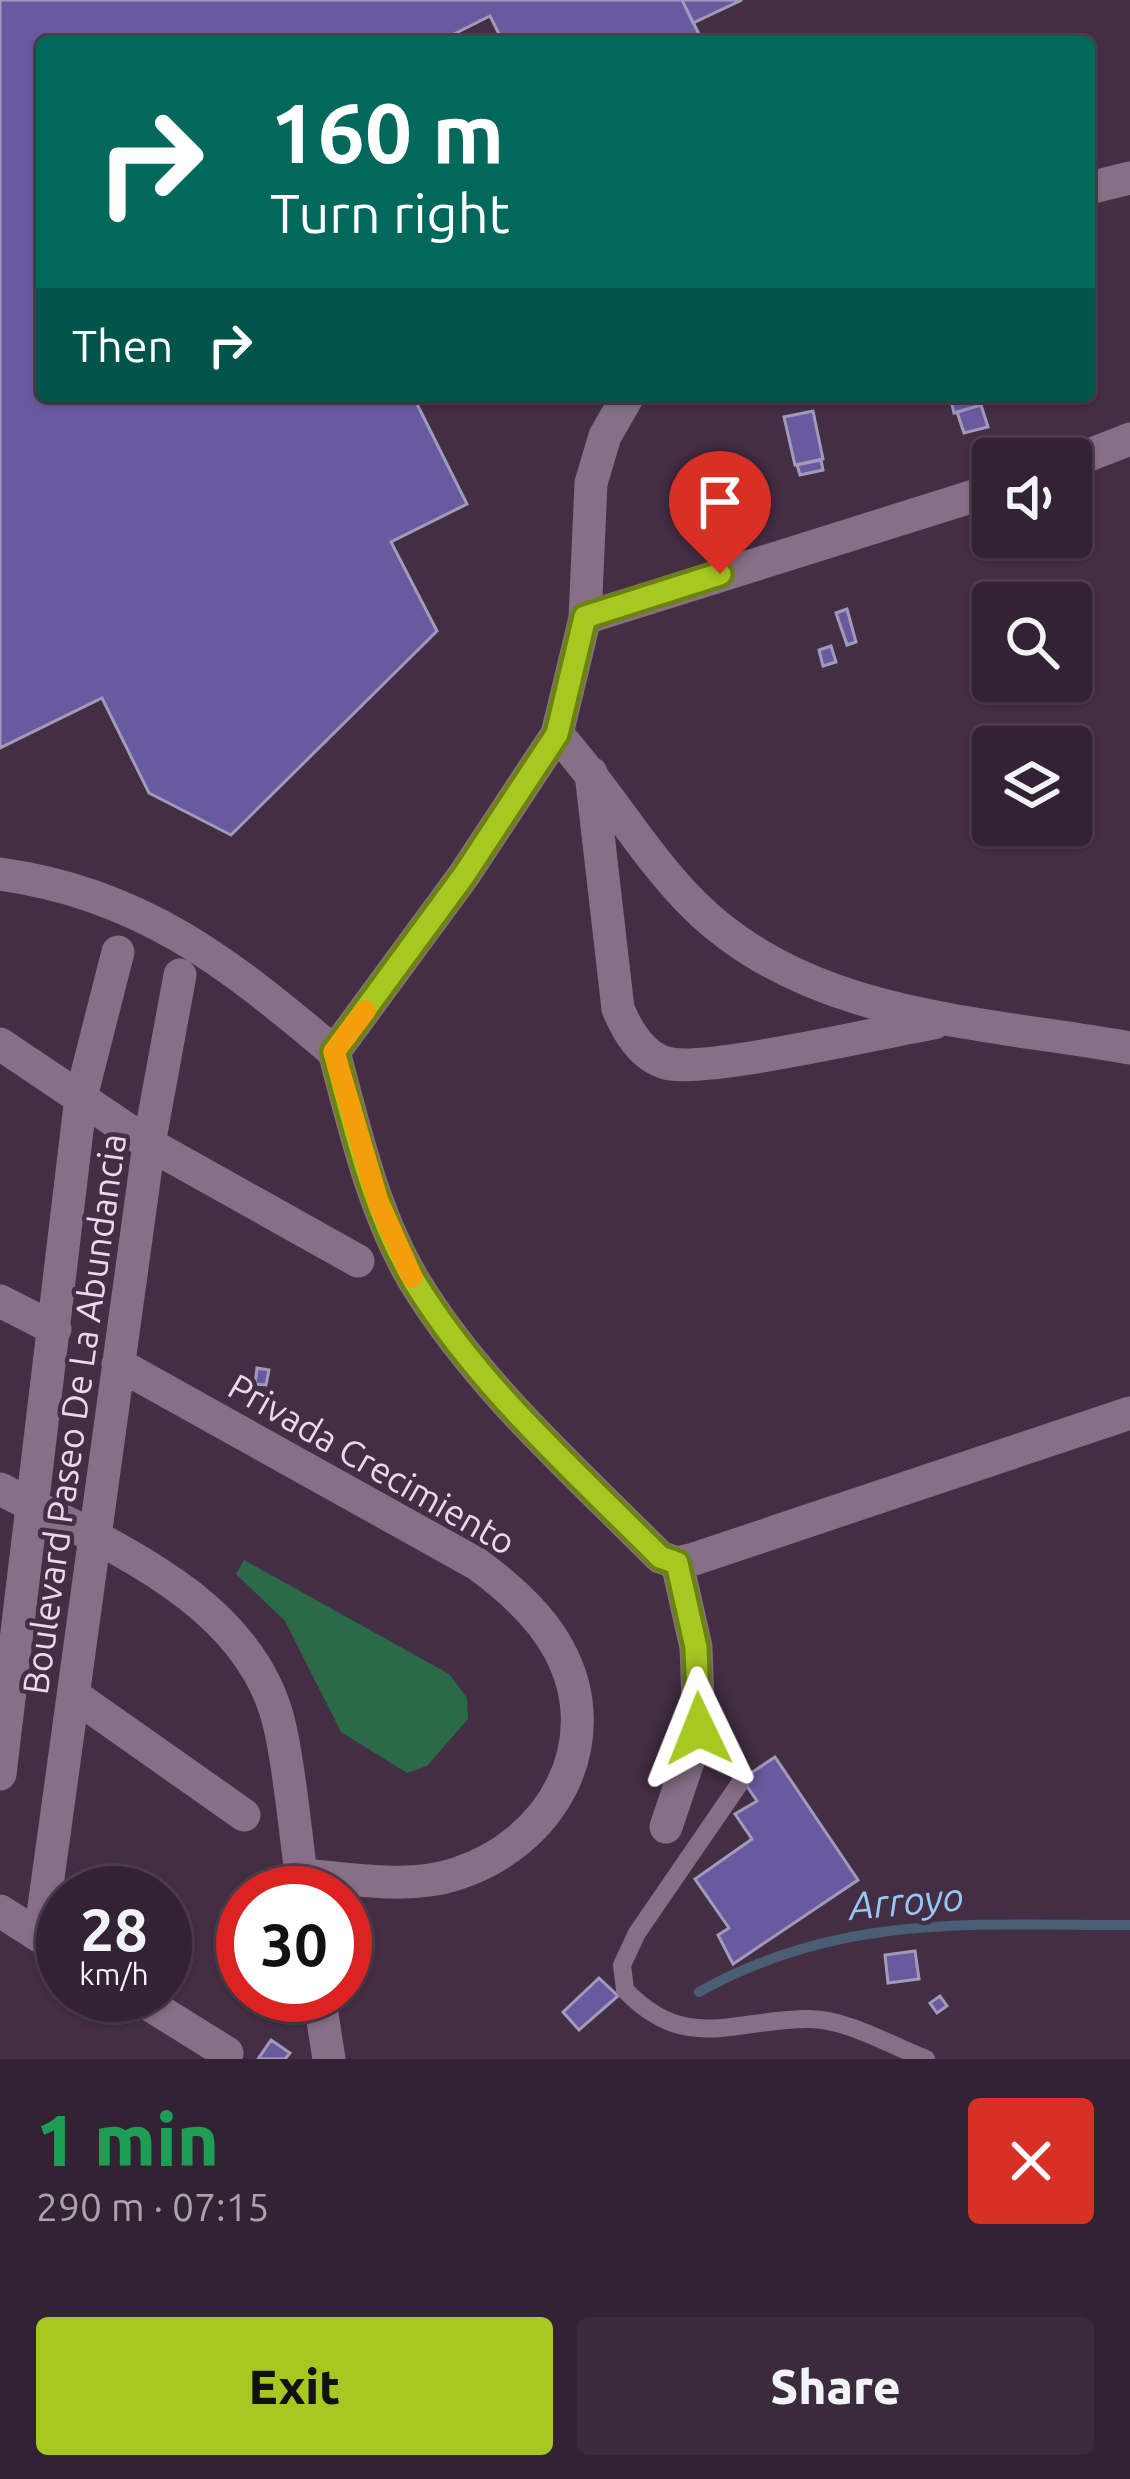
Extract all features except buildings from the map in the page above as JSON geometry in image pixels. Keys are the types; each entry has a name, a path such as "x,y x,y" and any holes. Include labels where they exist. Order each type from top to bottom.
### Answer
{"street":[{"path":"1095,187 1130,178"},
{"path":"334,1052 464,875 557,734 585,617 591,483 605,436 625,402"},
{"path":"1092,454 1130,439"},
{"path":"585,617 972,497"},
{"path":"557,734 694,904 739,943 795,975 856,999 948,1020 1130,1048"},
{"path":"591,771 618,1009 631,1038 665,1063 713,1062 948,1020"},
{"path":"0,874 38,879 147,914 265,993 334,1052 378,1201 414,1281 460,1348 660,1557 677,1563 1130,1413"},
{"name":"Boulevard Paseo De La Abundancia","path":"0,1774 8,1659 35,1507 81,1097 118,952"},
{"name":"Boulevard Paseo De La Abundancia","path":"30,1929 75,1696 148,1144 180,974"},
{"path":"0,1044 148,1144 358,1261"},
{"path":"0,1301 55,1329"},
{"name":"Privada Crecimiento","path":"118,1364 477,1564 500,1581 559,1649 575,1695 580,1741 554,1802 508,1850 456,1874 416,1882 372,1883"},
{"path":"0,1489 203,1606 236,1639 260,1675 280,1724 300,1866"},
{"path":"666,1828 699,1729 696,1647 677,1563"},
{"path":"75,1696 244,1815"},
{"path":"177,2022 227,2053"},
{"path":"324,2022 329,2059"}],"lane":[{"path":"740,1783 637,1933 622,1965 626,1990 664,2020 691,2029 810,2019 839,2024 926,2059"}],"green space":[{"path":"244,1560 449,1674 467,1698 468,1719 427,1766 407,1773 341,1732 285,1621 236,1574"}],"waterway":[{"name":"Arroyo","path":"699,1992 751,1966 856,1936 962,1925 1130,1925"}],"slow traffic":[{"path":"365,1011 334,1052 378,1201 412,1277"}],"route":[{"path":"699,1729 696,1647 677,1563 660,1557 523,1418 460,1348 414,1281 378,1201 334,1052 464,875 557,734 585,617 720,574"}]}
